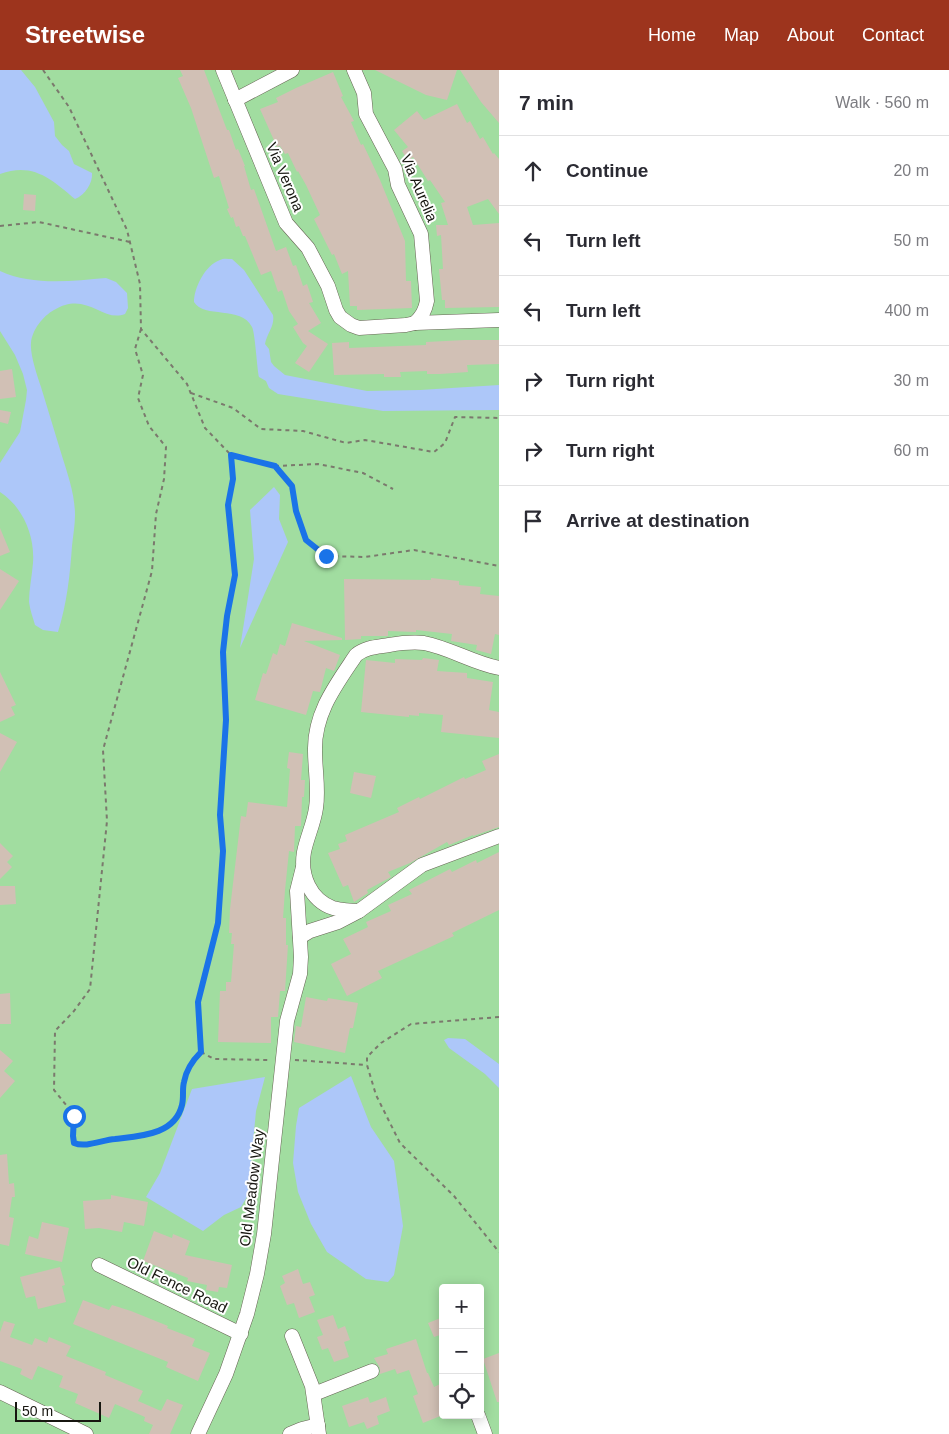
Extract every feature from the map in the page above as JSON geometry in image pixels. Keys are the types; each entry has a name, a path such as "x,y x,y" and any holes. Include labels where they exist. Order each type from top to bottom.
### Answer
{"street":[{"name":"Via Verona","path":"223,70 286,223 308,248 328,286 340,317 359,328 415,323"},
{"path":"235,100 292,70"},
{"name":"Via Aurelia","path":"354,70 364,93 366,114 395,169 398,185 421,234 426,309 422,317 415,323"},
{"path":"415,323 499,320"},
{"name":"Old Meadow Way","path":"359,912 330,907 311,892 306,881 304,853 316,809 316,732 328,697 356,655 371,647 414,642 432,645 499,668"},
{"path":"300,937 310,930 338,922 359,912 422,865 499,836"},
{"name":"Old Meadow Way","path":"198,1434 226,1374 241,1334 257,1274 264,1234 287,1021 300,974 301,957 297,891 304,867"},
{"name":"Old Fence Road","path":"100,1264 241,1334"},
{"path":"290,1434 302,1428 318,1429 312,1386 292,1336"},
{"path":"314,1394 372,1371"},
{"path":"0,1392 86,1434"},
{"path":"479,1419 485,1434"}],"path":[{"path":"43,70 69,107 130,242 140,284 141,329 135,349 143,376 138,398 149,426 166,447 164,479 156,514 152,571 103,750 107,821 90,989 55,1031 54,1090 74,1116 74,1143 80,1146 112,1139 146,1135 164,1129 176,1117 182,1105 184,1081 192,1062 201,1052 198,1002 218,923 223,851 220,815 226,720 223,652 227,616 235,575 228,505 233,479 231,455"},
{"path":"0,226 39,222 130,242"},
{"path":"141,329 187,384 205,428 231,455 275,466 318,464 363,473 393,489"},
{"path":"191,393 233,408 261,429 303,431 346,443 365,440 434,452 445,443 455,417 499,418"},
{"path":"275,466 292,486 296,511 306,540 326,556 365,558 414,550 499,566"},
{"path":"499,1017 411,1024 381,1043 367,1057 367,1065 376,1095 400,1143 454,1196 499,1252"}],"green space":[{"path":"0,70 499,70 499,1434 0,1434"}],"water":[{"path":"0,70 21,70 35,87 54,122 55,136 69,151 74,164 92,173 90,185 79,197 75,199 49,179 32,171 22,170 0,174"},
{"path":"221,259 232,259 244,270 273,315 273,323 265,344 269,349 271,362 285,375 367,391 499,385 499,410 383,411 278,394 269,388 266,381 259,377 253,330 247,320 240,316 206,310 194,302 198,284 205,272"},
{"path":"0,271 12,276 39,281 106,278 116,282 127,293 128,308 125,314 117,316 76,303 66,305 46,316 36,328 32,338 31,348 34,365 69,478 75,508 69,578 58,632 43,630 35,625 29,602 33,563 30,533 21,514 8,498 0,492 0,463 20,432 27,390 15,355 0,331"},
{"path":"274,487 280,495 279,519 288,542 240,648 254,559 250,510"},
{"path":"448,1038 465,1039 499,1064 499,1088 485,1074 449,1048 444,1040"},
{"path":"351,1076 371,1127 394,1161 403,1226 394,1275 388,1282 366,1279 327,1252 311,1224 298,1192 293,1163 299,1108"},
{"path":"265,1077 256,1111 248,1195 241,1207 224,1215 203,1231 146,1197 160,1173 192,1089"}],"building":[{"path":"180,70 204,70 227,130 229,130 236,150 238,149 245,166 251,190 254,189 276,251 286,247 293,266 296,265 303,286 307,284 313,302 309,303 321,323 308,331 328,344 309,372 295,363 307,346 293,327 298,324 289,311 282,290 278,292 271,271 261,275 245,236 243,236 239,226 236,227 233,217 231,218 227,209 229,208 219,176 214,178 191,108 178,78 183,76"},
{"path":"375,70 457,70 447,100 426,95"},
{"path":"460,70 499,70 499,123 481,102"},
{"path":"333,72 343,96 341,97 354,121 351,122 380,180 405,241 406,281 411,281 412,308 357,310 357,306 350,306 348,271 342,274 334,254 332,255 314,219 320,215 306,185 288,153 285,154 280,146 277,147 260,109 278,102 276,98"},
{"path":"457,104 467,123 470,121 480,139 483,137 493,154 499,159 499,214 488,199 467,207 473,225 499,223 499,307 445,308 445,300 442,300 439,269 443,269 441,235 437,236 436,225 448,225 441,203 445,202 430,180 428,181 413,157 408,161 402,151 408,147 394,130 417,111 424,120"},
{"path":"24,194 36,195 35,211 23,210"},
{"path":"499,340 499,364 467,365 468,372 427,374 427,371 400,372 401,377 384,377 384,374 334,375 332,343 349,342 349,348 426,345 426,342"},
{"path":"12,369 16,397 0,399 0,371"},
{"path":"0,410 11,412 8,424 0,422"},
{"path":"0,528 10,552 0,556"},
{"path":"0,569 19,581 0,610"},
{"path":"431,578 459,581 459,585 481,587 480,594 499,596 499,635 495,634 491,654 476,650 477,645 451,641 452,634 416,630 416,632 388,631 388,636 361,636 361,639 345,640 344,579 431,580"},
{"path":"292,623 342,638 342,640 304,641 340,655 334,671 326,668 320,692 313,691 306,715 255,700 263,673 266,674 273,653 277,655 280,644 285,646"},
{"path":"423,658 439,660 437,671 467,673 467,678 493,682 489,710 499,712 499,738 441,732 443,715 419,713 419,716 409,715 409,717 361,712 366,660 395,663 395,659 422,660"},
{"path":"0,672 16,705 11,707 15,715 0,722"},
{"path":"0,733 17,742 0,772"},
{"path":"289,752 303,754 301,780 305,780 304,797 302,797 301,826 295,826 294,852 289,851 285,890 283,918 286,918 286,945 288,945 285,991 280,991 278,1017 271,1017 271,1043 218,1042 220,991 226,991 226,982 231,982 234,944 231,944 232,933 229,933 230,909 241,816 246,817 248,802 287,807 290,769 287,768"},
{"path":"499,754 499,827 449,845 447,842 410,863 388,872 391,877 367,890 368,893 354,902 348,885 343,887 328,853 340,849 338,844 347,841 345,835 399,812 397,808 419,797 420,799 464,777 465,779 486,770 482,761"},
{"path":"354,772 376,776 371,798 350,793"},
{"path":"0,843 13,856 7,862 12,867 0,879"},
{"path":"499,852 499,910 452,933 454,936 378,971 382,978 347,996 331,964 351,954 343,939 368,927 366,922 391,911 388,905 412,894 409,890 450,869 452,872 476,860 477,863"},
{"path":"0,886 15,886 16,904 0,905"},
{"path":"10,993 11,1024 0,1024 0,994"},
{"path":"306,997 327,1001 328,998 358,1003 345,1053 294,1042 296,1026 301,1027"},
{"path":"0,1050 13,1061 4,1071 15,1081 0,1098"},
{"path":"7,1154 9,1184 14,1183 15,1197 12,1197 9,1217 14,1218 9,1246 0,1244 0,1155"},
{"path":"111,1195 148,1202 144,1226 124,1222 122,1232 99,1228 85,1229 83,1201 111,1199"},
{"path":"42,1222 69,1228 62,1262 25,1254 29,1236 38,1239"},
{"path":"154,1231 172,1238 173,1234 190,1241 185,1255 232,1265 227,1288 219,1287 218,1292 206,1290 207,1285 187,1281 188,1278 143,1261"},
{"path":"60,1267 65,1285 62,1286 66,1302 38,1309 35,1296 26,1298 20,1277"},
{"path":"298,1269 303,1284 310,1282 315,1295 309,1297 315,1312 299,1318 294,1303 287,1305 280,1286 285,1283 282,1276"},
{"path":"83,1300 109,1310 112,1305 131,1311 195,1339 192,1346 210,1353 198,1381 166,1367 168,1362 73,1324"},
{"path":"333,1315 338,1329 345,1326 350,1340 344,1342 349,1357 334,1362 328,1348 322,1350 317,1337 323,1335 317,1320"},
{"path":"439,1319 439,1335 434,1337 428,1323"},
{"path":"4,1321 15,1324 10,1337 32,1345 35,1338 47,1343 49,1337 71,1346 66,1356 106,1372 105,1375 143,1391 138,1401 161,1411 167,1399 183,1405 170,1434 149,1434 153,1425 144,1421 145,1417 115,1404 109,1418 75,1403 78,1394 59,1387 63,1376 38,1366 32,1380 20,1374 22,1369 0,1361 0,1332"},
{"path":"416,1339 427,1373 434,1387 439,1384 439,1417 423,1423 413,1396 418,1394 409,1370 397,1374 395,1369 380,1374 380,1368 374,1358 388,1354 386,1349"},
{"path":"499,1353 499,1402 497,1402 484,1359"},
{"path":"368,1397 370,1403 386,1397 390,1411 377,1416 379,1424 367,1429 364,1422 349,1427 342,1406"}],"route":[{"path":"74,1116 74,1143 80,1146 112,1139 146,1135 164,1129 176,1117 182,1105 184,1081 192,1062 201,1052 198,1002 218,923 223,851 220,815 226,720 223,652 227,616 235,575 228,505 233,479 231,455 275,466 292,486 296,511 306,540 326,556"}]}
